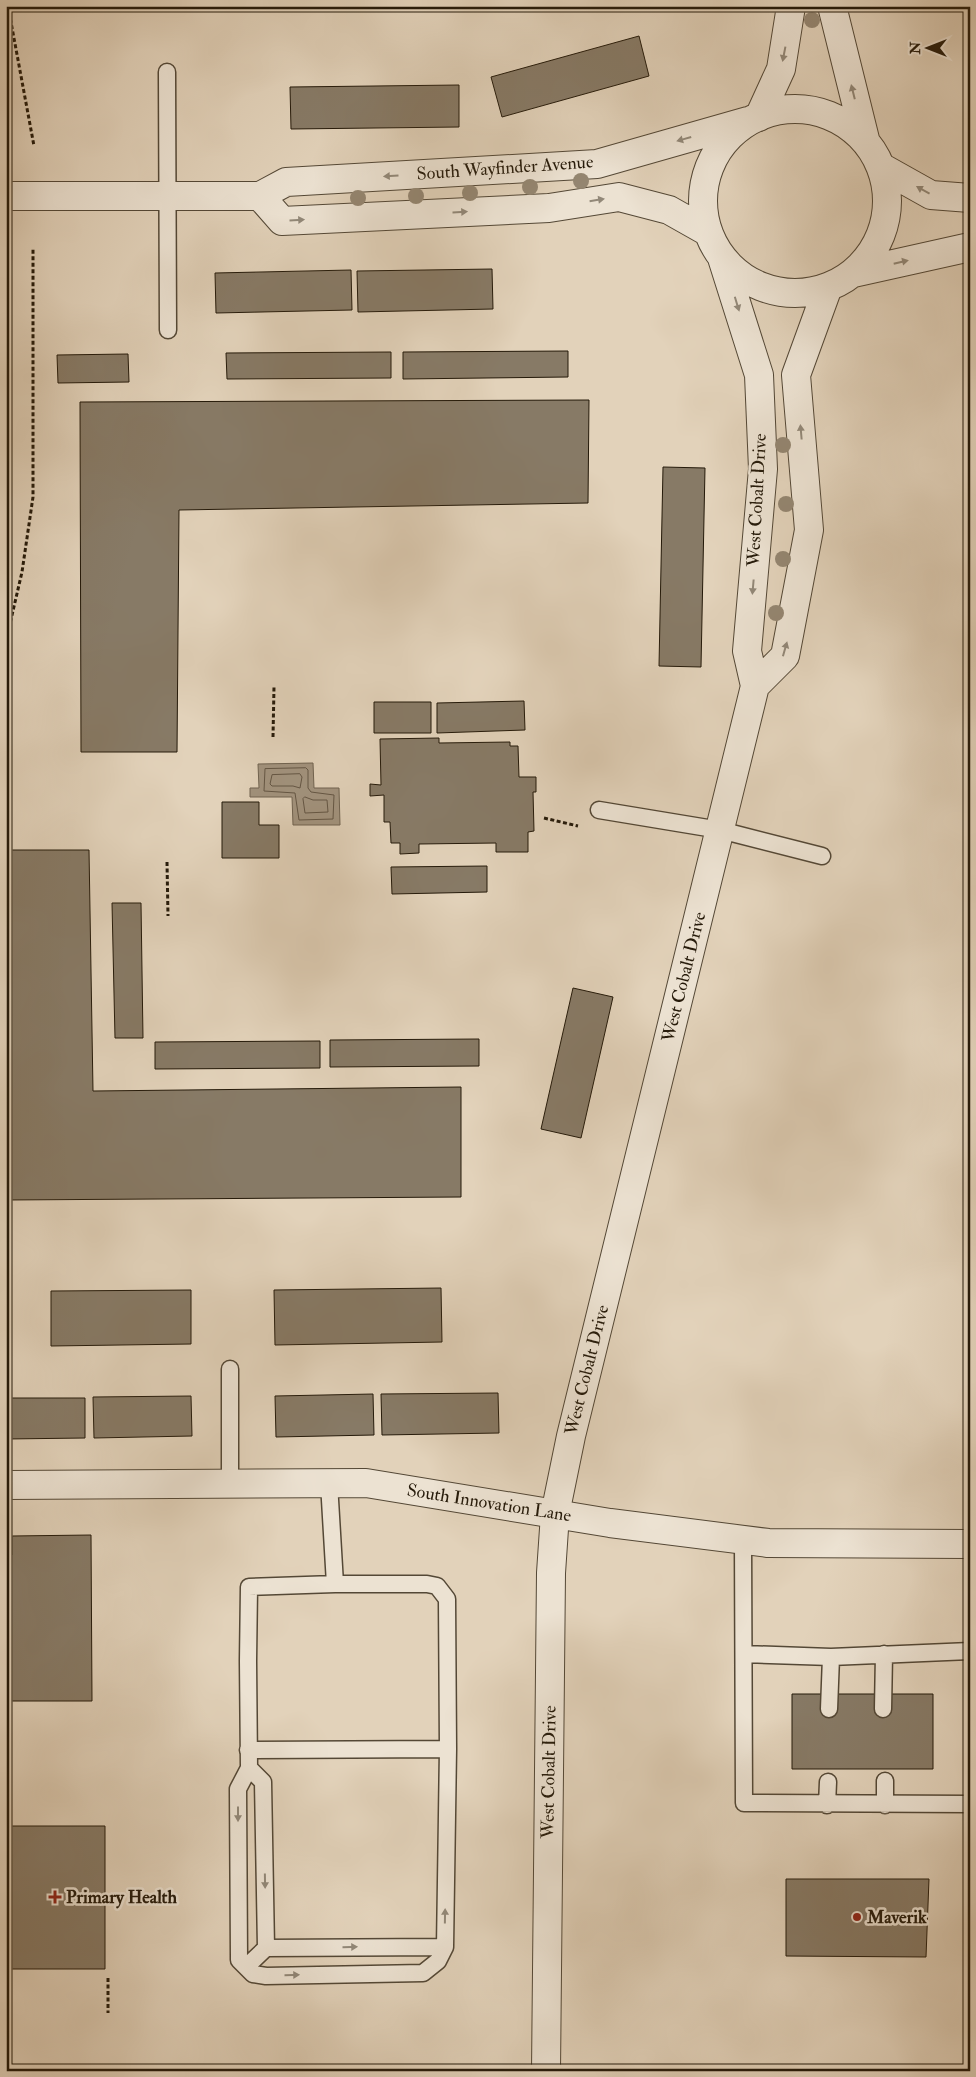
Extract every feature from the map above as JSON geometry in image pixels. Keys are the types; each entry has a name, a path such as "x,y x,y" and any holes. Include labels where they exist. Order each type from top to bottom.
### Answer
{"street":[{"path":"791,6 781,70 753,119 724,142 708,169 703,201 708,232 722,258 744,278 770,290 799,293 828,288 853,273 873,251 885,224 888,196 881,167 865,139 832,6"},
{"name":"South Wayfinder Avenue","path":"6,196 260,196 286,182 596,164 753,119 778,109 810,109 840,119 865,139"},
{"path":"881,167 932,195 970,198"},
{"path":"260,196 282,221 549,208 618,197 669,210 708,232"},
{"path":"853,273 970,246"},
{"name":"West Cobalt Drive","path":"546,2071 551,1574 555,1514 571,1436 755,686 747,651 763,469 759,375 722,258"},
{"path":"755,686 784,656 809,530 796,375 828,288"},
{"name":"South Innovation Lane","path":"6,1485 366,1484 555,1514 768,1543 970,1544"}],"lane":[{"path":"166,72 168,330"},
{"path":"599,810 720,830 822,856"},
{"path":"230,1369 230,1484"},
{"path":"329,1484 335,1584"},
{"path":"744,1540 744,1803 827,1805 970,1804"},
{"path":"335,1584 427,1584 437,1586 447,1599 448,1749 445,1947 438,1961 423,1973 266,1976 253,1974 239,1960 238,1789 249,1768 249,1587 335,1584"},
{"path":"744,1654 831,1656 970,1651"},
{"path":"883,1709 884,1654"},
{"path":"829,1709 831,1656"},
{"path":"248,1750 448,1749"},
{"path":"249,1768 263,1782 266,1948"},
{"path":"885,1781 885,1805"},
{"path":"827,1805 828,1782"},
{"path":"238,1850 264,1850"},
{"path":"246,1967 266,1948 445,1947"}],"path":[{"path":"8,6 34,146"},
{"path":"6,640 22,572 33,496 33,249"},
{"path":"274,687 274,737"},
{"path":"544,818 586,827"},
{"path":"167,862 168,916"},
{"path":"108,1978 108,2013"}],"water":[{"path":"313,763 314,788 339,788 340,825 293,825 292,797 250,797 250,788 259,788 258,764"}],"building":[{"path":"639,36 649,76 502,117 491,77"},
{"path":"459,85 459,127 291,129 290,87"},
{"path":"492,269 493,309 358,312 357,271"},
{"path":"351,270 352,310 216,313 215,273"},
{"path":"568,351 568,377 403,379 403,352"},
{"path":"391,352 391,378 227,379 226,353"},
{"path":"128,354 129,382 58,383 57,355"},
{"path":"589,400 588,503 179,510 177,752 81,752 80,402"},
{"path":"663,467 705,468 701,667 659,666"},
{"path":"524,701 525,730 437,733 437,703"},
{"path":"374,702 431,702 431,733 374,733"},
{"path":"439,738 439,743 510,742 510,746 518,746 519,777 536,777 536,792 533,792 534,831 528,832 528,852 496,852 496,843 419,844 419,853 400,854 400,843 391,843 390,822 384,822 384,795 370,796 370,784 381,785 380,739"},
{"path":"222,802 259,802 259,825 279,825 279,858 222,858"},
{"path":"6,850 89,850 93,1091 461,1087 461,1197 6,1200"},
{"path":"487,866 487,892 392,894 391,867"},
{"path":"112,903 141,903 143,1038 115,1038"},
{"path":"573,988 613,997 581,1138 541,1129"},
{"path":"479,1039 479,1066 330,1067 330,1040"},
{"path":"320,1041 320,1068 155,1069 155,1042"},
{"path":"441,1288 442,1342 275,1345 274,1290"},
{"path":"191,1290 191,1344 51,1346 51,1291"},
{"path":"498,1393 499,1433 382,1435 381,1394"},
{"path":"373,1394 374,1435 276,1437 275,1396"},
{"path":"191,1396 192,1436 94,1438 93,1397"},
{"path":"6,1398 85,1398 85,1438 6,1439"},
{"path":"91,1535 92,1701 6,1701 6,1555 12,1555 12,1536"},
{"path":"792,1694 933,1694 933,1769 792,1769"},
{"name":"Primary Health","path":"6,1826 105,1826 105,1969 6,1969"},
{"name":"Maverik","path":"786,1879 929,1879 926,1957 786,1956"}],"place":[{"name":"Primary Health","path":"55,1897"},
{"name":"Maverik","path":"857,1917"}]}
